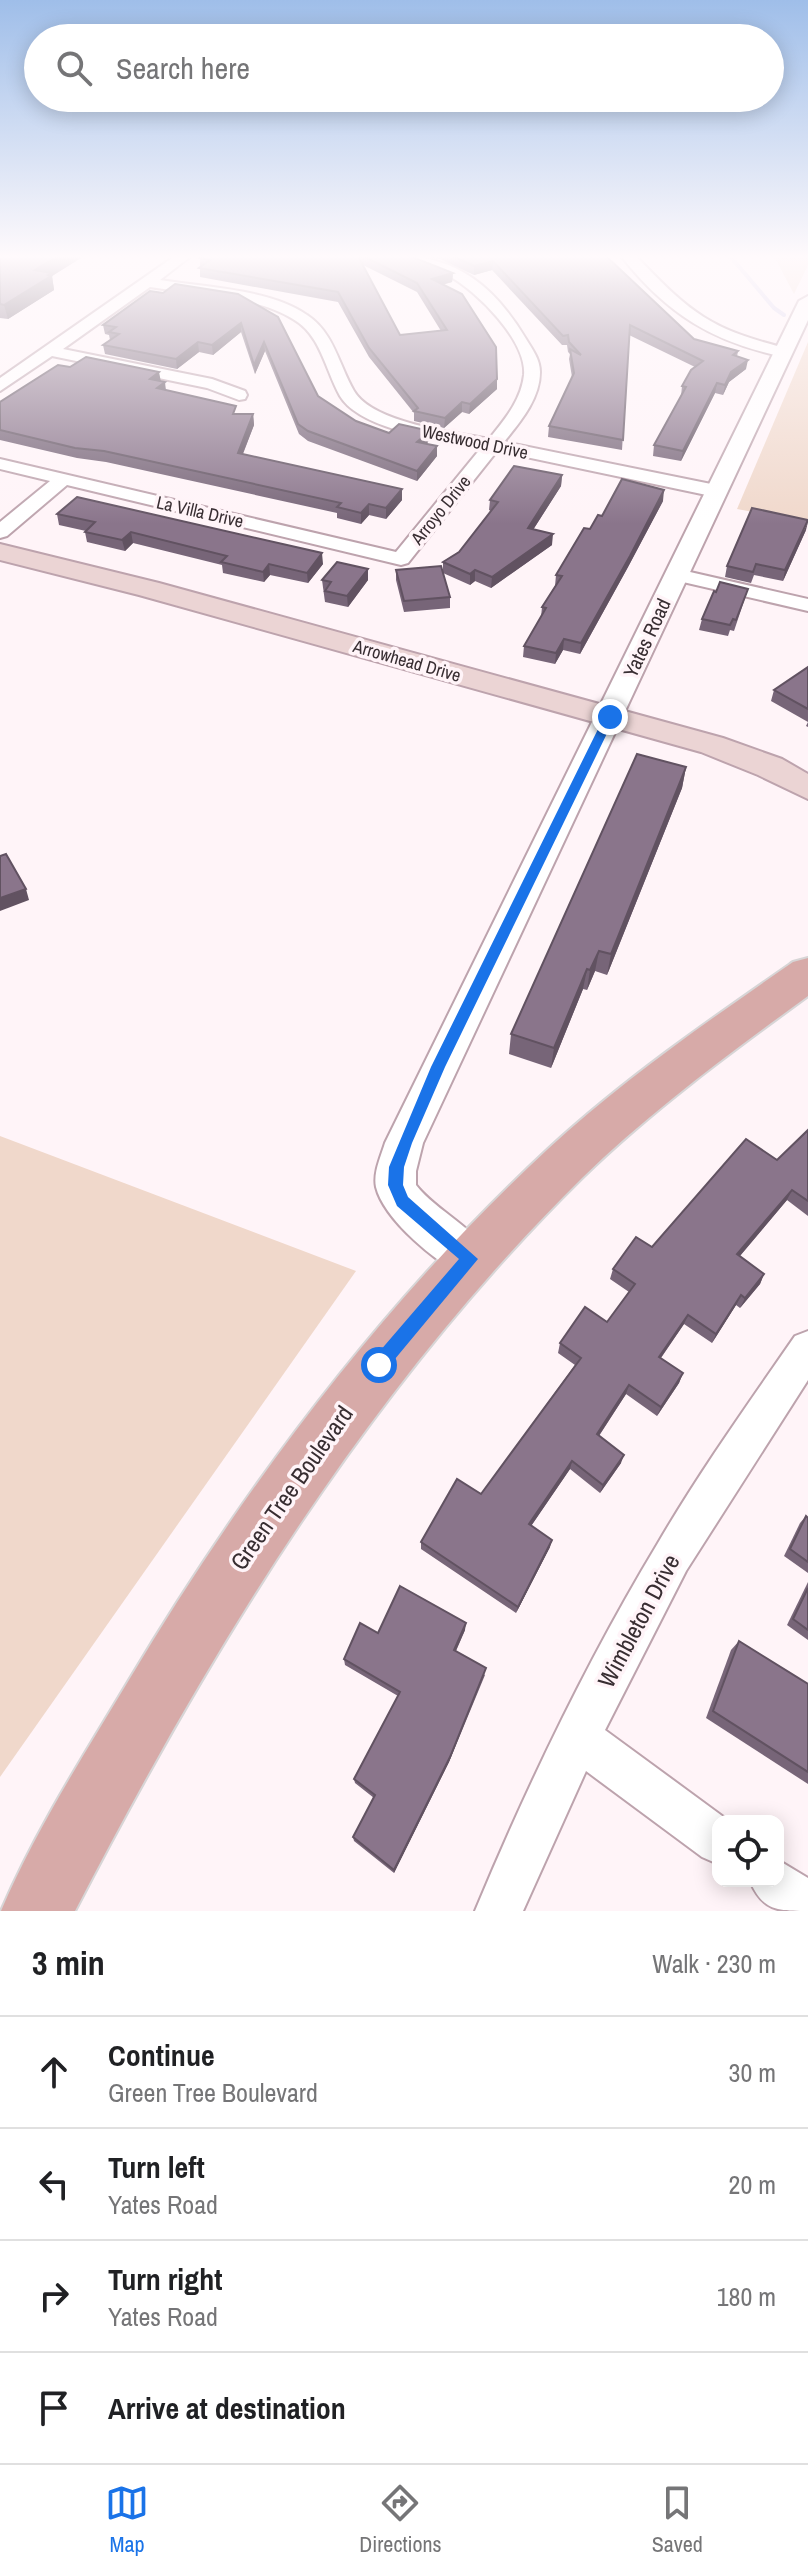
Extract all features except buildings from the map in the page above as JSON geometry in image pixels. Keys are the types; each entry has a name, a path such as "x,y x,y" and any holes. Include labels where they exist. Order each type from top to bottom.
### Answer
{"main road":[{"name":"Arrowhead Drive","path":"0,552 149,589 712,745 770,767 808,788"},
{"name":"Green Tree Boulevard","path":"37,1911 85,1818 189,1641 287,1487 379,1365 470,1259 543,1183 615,1116 750,1010 808,974"}],"street":[{"path":"0,386 57,345"},
{"name":"Westwood Drive","path":"325,345 349,397 389,424 716,491"},
{"name":"Arroyo Drive","path":"401,559 518,414 529,388 533,365 522,345"},
{"path":"755,345 784,352"},
{"name":"Yates Road","path":"470,1259 403,1201 396,1185 397,1167 438,1067 610,717 787,345"},
{"path":"49,351 212,384 239,395"},
{"name":"La Villa Drive","path":"0,464 401,559"},
{"path":"0,532 64,479"},
{"path":"677,575 808,605"},
{"name":"Wimbleton Drive","path":"499,1911 577,1737 655,1588 710,1492 808,1348"},
{"path":"577,1737 712,1837"},
{"path":"781,1887 808,1906"}],"shaded area":[{"path":"807,345 808,345 808,522 737,509"},
{"path":"0,1136 356,1271 0,1777"}],"route":[{"path":"379,1365 470,1259 403,1201 396,1185 404,1143 438,1067 610,717"}]}
